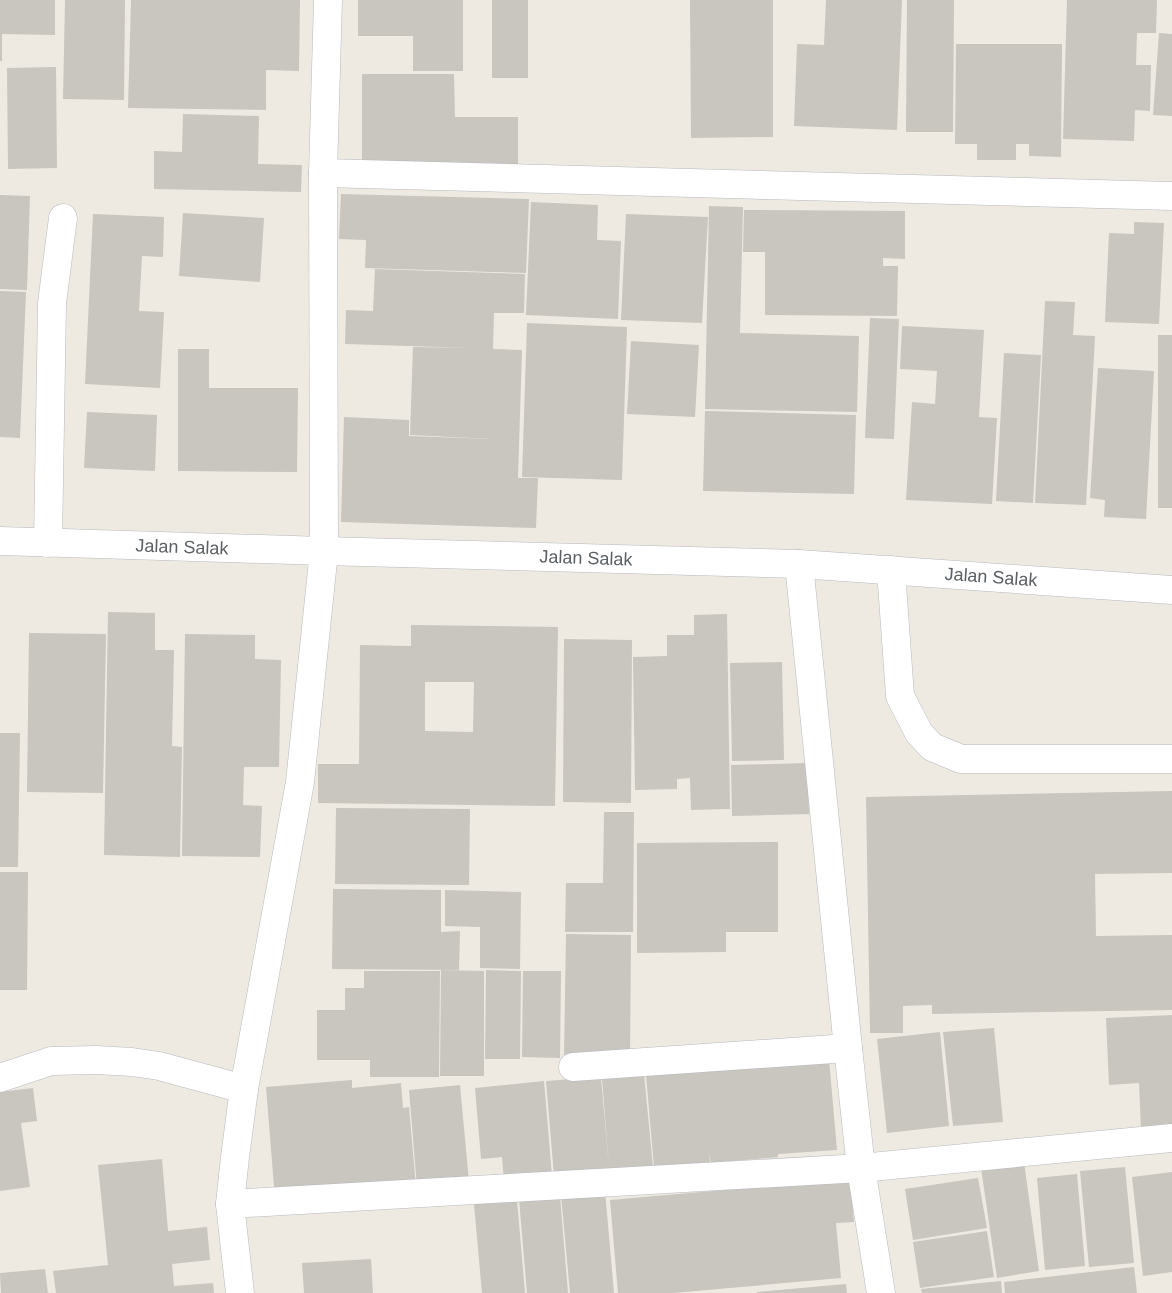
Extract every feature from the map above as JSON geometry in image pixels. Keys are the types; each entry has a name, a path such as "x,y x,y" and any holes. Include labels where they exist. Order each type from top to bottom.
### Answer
{"street":[{"path":"240,1293 230,1204 244,1089 300,782 324,551 323,173 328,0"},
{"path":"323,173 1172,196"},
{"path":"48,543 52,302 63,218"},
{"name":"Jalan Salak","path":"0,541 799,564 1172,590"},
{"path":"799,564 861,1168 881,1293"},
{"path":"891,570 900,696 919,733 932,747 961,760 1172,759"},
{"path":"573,1067 848,1048"},
{"path":"0,1078 51,1061 96,1060 159,1066 244,1089"},
{"path":"230,1204 861,1168 1172,1138"}],"building":[{"path":"0,0 55,0 55,35 2,34 2,61 0,61"},
{"path":"65,0 125,0 124,100 63,99"},
{"path":"131,0 300,0 299,71 266,70 266,110 128,108"},
{"path":"358,0 463,0 463,71 413,71 413,36 358,36"},
{"path":"492,0 528,0 528,78 492,78"},
{"path":"690,0 773,0 773,137 691,138"},
{"path":"826,0 902,0 897,130 794,126 797,44 824,45"},
{"path":"907,0 954,0 953,132 906,132"},
{"path":"1067,0 1157,0 1156,33 1137,33 1136,65 1151,65 1150,111 1135,110 1134,141 1063,139"},
{"path":"1159,33 1172,34 1172,116 1153,115"},
{"path":"956,44 1062,44 1061,157 1029,156 1029,144 1016,144 1016,160 977,160 977,144 955,144"},
{"path":"56,67 57,168 8,169 7,68"},
{"path":"362,74 454,74 455,117 518,117 518,164 362,164"},
{"path":"183,114 259,116 258,164 302,165 301,192 154,189 154,151 182,152"},
{"path":"341,194 529,199 526,273 365,268 366,240 339,239"},
{"path":"0,195 30,196 27,290 0,289"},
{"path":"531,202 598,205 597,240 621,241 618,319 526,315"},
{"path":"709,206 743,207 740,333 859,336 857,412 705,409"},
{"path":"744,210 905,211 905,259 883,258 883,266 898,266 897,316 765,315 765,252 743,252"},
{"path":"183,213 264,218 260,282 179,276"},
{"path":"93,214 164,217 163,257 142,256 139,311 164,312 160,388 85,384"},
{"path":"626,214 708,217 702,323 621,320"},
{"path":"1134,222 1164,223 1159,324 1105,322 1109,233 1134,234"},
{"path":"375,269 525,274 524,313 494,313 493,349 522,350 518,478 538,478 536,528 341,522 344,417 409,420 409,436 493,439 410,435 413,347 471,348 345,344 346,310 373,311"},
{"path":"0,291 26,292 20,438 0,437"},
{"path":"1045,301 1075,302 1073,335 1095,336 1086,505 1035,503"},
{"path":"870,318 899,319 894,439 865,438"},
{"path":"527,323 627,327 622,480 522,477"},
{"path":"902,326 984,330 979,417 997,418 992,504 906,500 912,402 935,404 937,371 900,369"},
{"path":"1158,335 1172,335 1172,508 1158,508"},
{"path":"631,341 699,345 695,417 627,414"},
{"path":"178,349 209,349 209,388 298,388 297,472 178,471"},
{"path":"1004,353 1041,355 1033,503 996,501"},
{"path":"1098,368 1154,371 1146,519 1104,517 1105,500 1090,498"},
{"path":"705,411 856,415 854,494 703,491"},
{"path":"87,412 157,415 155,471 84,468"},
{"path":"108,612 155,613 155,650 174,650 172,746 182,747 180,857 104,855"},
{"path":"727,614 730,809 691,810 690,778 677,779 677,789 635,790 633,657 667,656 667,635 694,635 694,615"},
{"path":"411,625 558,627 555,806 318,803 318,764 359,764 360,645 411,646","holes":["425,682 474,682 473,732 425,731"]},
{"path":"29,633 106,634 103,793 27,792"},
{"path":"185,634 255,635 255,659 281,660 279,767 244,767 243,805 262,806 260,857 182,856"},
{"path":"564,639 632,640 631,803 563,802"},
{"path":"782,662 784,760 732,761 730,663"},
{"path":"0,733 20,733 18,867 0,867"},
{"path":"808,763 809,814 732,816 731,765"},
{"path":"1172,791 1172,873 1095,874 1096,936 1172,935 1172,1010 932,1014 932,1005 903,1006 903,1033 870,1033 866,797"},
{"path":"336,808 470,809 469,885 335,884"},
{"path":"604,812 634,812 633,932 565,932 566,883 603,883"},
{"path":"778,842 778,932 726,932 726,952 637,953 637,843"},
{"path":"0,872 28,872 27,990 0,990"},
{"path":"333,889 441,890 441,932 460,931 459,970 332,969"},
{"path":"445,890 521,892 520,969 480,968 480,927 445,926"},
{"path":"566,934 631,935 630,1059 564,1058"},
{"path":"441,970 484,971 484,1076 440,1076"},
{"path":"486,970 521,971 520,1059 485,1059"},
{"path":"364,971 440,971 439,1077 370,1077 370,1060 317,1060 317,1010 345,1010 345,988 364,988"},
{"path":"523,971 561,971 560,1058 522,1057"},
{"path":"1172,1015 1172,1127 1141,1128 1139,1083 1109,1085 1106,1018"},
{"path":"994,1028 1003,1122 953,1126 943,1032"},
{"path":"940,1032 949,1126 887,1133 877,1039"},
{"path":"829,1059 837,1150 778,1154 778,1157 711,1163 709,1152 710,1162 654,1167 646,1075"},
{"path":"644,1074 653,1167 554,1176 546,1081 601,1077 609,1167 602,1078"},
{"path":"352,1080 352,1088 401,1083 403,1108 409,1107 416,1187 275,1199 266,1087"},
{"path":"544,1081 552,1176 504,1181 502,1157 481,1159 475,1088"},
{"path":"460,1085 469,1182 417,1187 409,1090"},
{"path":"33,1088 37,1121 21,1123 30,1187 0,1191 0,1092"},
{"path":"162,1159 168,1231 207,1227 210,1260 172,1264 174,1286 213,1283 214,1293 56,1293 53,1271 108,1265 98,1165"},
{"path":"1024,1162 1039,1271 997,1278 981,1168"},
{"path":"1125,1167 1134,1263 1089,1267 1080,1171"},
{"path":"1172,1172 1172,1272 1143,1276 1132,1177"},
{"path":"1077,1174 1085,1266 1045,1270 1037,1178"},
{"path":"978,1178 987,1228 913,1240 905,1189"},
{"path":"850,1179 854,1222 836,1223 841,1278 673,1293 618,1293 610,1200"},
{"path":"605,1191 614,1293 570,1293 561,1195"},
{"path":"560,1196 568,1293 527,1293 519,1199"},
{"path":"517,1200 525,1293 482,1293 474,1204"},
{"path":"987,1231 994,1277 920,1288 913,1242"},
{"path":"371,1259 373,1293 304,1293 302,1263"},
{"path":"1134,1267 1137,1293 1005,1293 1004,1282"},
{"path":"45,1269 48,1293 1,1293 0,1273"},
{"path":"1001,1281 1002,1293 922,1293 921,1289"},
{"path":"846,1284 847,1293 757,1293 757,1292"}]}
